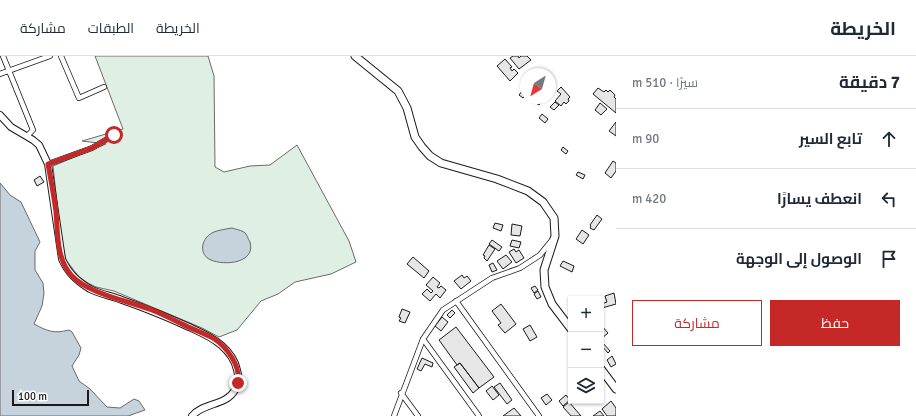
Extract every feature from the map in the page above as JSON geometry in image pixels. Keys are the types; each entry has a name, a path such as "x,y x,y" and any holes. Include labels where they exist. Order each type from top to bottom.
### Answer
{"main road":[{"path":"355,56 398,91 408,108 415,137 430,156 441,163 497,179 528,191 543,202 554,218 555,236 544,270 545,287 552,304 568,325"},
{"path":"604,374 616,389"}],"street":[{"path":"3,56 33,130 27,136"},
{"path":"0,74 50,56"},
{"path":"61,56 79,98 104,87"},
{"path":"0,115 11,127 39,145 48,164 54,201 59,249 62,259 72,276 92,289 153,310 213,338 230,355 236,366 239,378 233,394 224,401 198,410 192,416"},
{"path":"48,164 92,148 114,135"},
{"path":"394,416 423,339 443,310 492,278 520,268 540,255 555,236"},
{"path":"456,301 539,416"},
{"path":"423,339 479,416"},
{"path":"402,393 418,416"}],"green space":[{"path":"95,56 208,56 214,76 215,167 224,172 250,166 270,165 297,145 349,241 356,262 331,274 295,282 278,294 261,301 237,330 219,337 202,328 114,291 96,287 79,277 66,260 61,240 53,166 106,144 82,141 123,129"}],"shaded area":[{"path":"0,183 10,195 21,202 40,242 35,251 35,270 43,283 44,293 42,306 34,324 51,331 59,332 69,330 72,332 81,348 79,355 72,366 79,381 90,389 107,407 120,408 134,399 139,401 145,410 128,416 0,416"},
{"path":"232,228 246,234 250,242 251,249 248,255 244,259 238,261 224,263 207,258 203,250 206,238 214,232"}],"building":[{"path":"513,56 518,56 519,58 521,56 527,56 531,60 519,69 510,58"},
{"path":"505,59 512,67 510,68 512,71 514,69 518,73 510,81 497,66"},
{"path":"561,87 570,97 566,104 564,102 561,106 556,102 561,94 557,91"},
{"path":"598,88 604,92 606,90 608,92 610,90 615,95 616,113 593,94"},
{"path":"556,103 559,105 554,110 550,107"},
{"path":"600,103 607,109 601,115 595,110"},
{"path":"542,114 548,119 545,123 539,118"},
{"path":"616,122 616,136 609,131"},
{"path":"563,147 568,151 566,154 561,150"},
{"path":"613,161 616,163 616,171 611,178 605,173"},
{"path":"578,172 585,175 583,179 576,175"},
{"path":"40,176 44,182 37,186 34,180"},
{"path":"597,215 602,219 594,230 590,228 590,225"},
{"path":"495,223 503,225 501,231 493,228"},
{"path":"512,224 522,226 520,236 511,235"},
{"path":"582,230 589,235 583,244 576,239"},
{"path":"492,240 502,247 499,251 489,244"},
{"path":"512,240 521,242 519,248 510,246"},
{"path":"489,245 495,249 487,261 483,255"},
{"path":"514,249 516,252 519,250 524,258 516,263 509,252"},
{"path":"506,255 512,262 503,269 497,261"},
{"path":"413,257 429,271 424,278 407,264"},
{"path":"563,261 574,266 572,272 560,266"},
{"path":"493,263 497,270 492,272 489,265"},
{"path":"462,275 464,278 467,276 471,281 461,289 454,281"},
{"path":"433,277 440,283 437,287 439,288 441,286 446,290 440,298 436,294 430,301 422,294 427,289 431,293 433,291 426,285"},
{"path":"535,286 538,290 534,293 531,288"},
{"path":"538,291 541,297 537,299 534,294"},
{"path":"614,293 616,304 604,307 604,303 607,302 605,296"},
{"path":"501,304 516,324 505,333 498,325 501,323 492,311"},
{"path":"402,309 410,312 405,323 399,321 401,318 399,317"},
{"path":"452,310 455,313 450,318 447,315"},
{"path":"442,317 448,322 441,331 435,326"},
{"path":"530,325 537,337 530,341 523,329"},
{"path":"456,327 494,377 479,388 460,363 457,365 439,340"},
{"path":"604,328 608,333 604,336"},
{"path":"604,344 610,351 608,353 604,348"},
{"path":"612,356 616,364 611,367 607,360"},
{"path":"422,358 433,363 432,367 425,364 421,371 417,369"},
{"path":"460,363 479,388 473,393 454,367"},
{"path":"500,383 512,400 507,404 494,387"},
{"path":"492,386 499,395 493,400 486,391"},
{"path":"547,394 552,400 546,405 541,398"},
{"path":"566,395 568,398 568,402 563,406 559,401"},
{"path":"611,401 616,408 616,416 607,416 602,409"},
{"path":"568,403 571,404 581,416 571,416 563,407"},
{"path":"514,408 521,416 503,416"},
{"path":"600,411 604,416 593,416"}],"route":[{"path":"114,135 92,148 48,164 57,222 59,249 66,268 79,282 92,289 153,310 213,338 230,355 236,366 239,378 238,383"}]}
